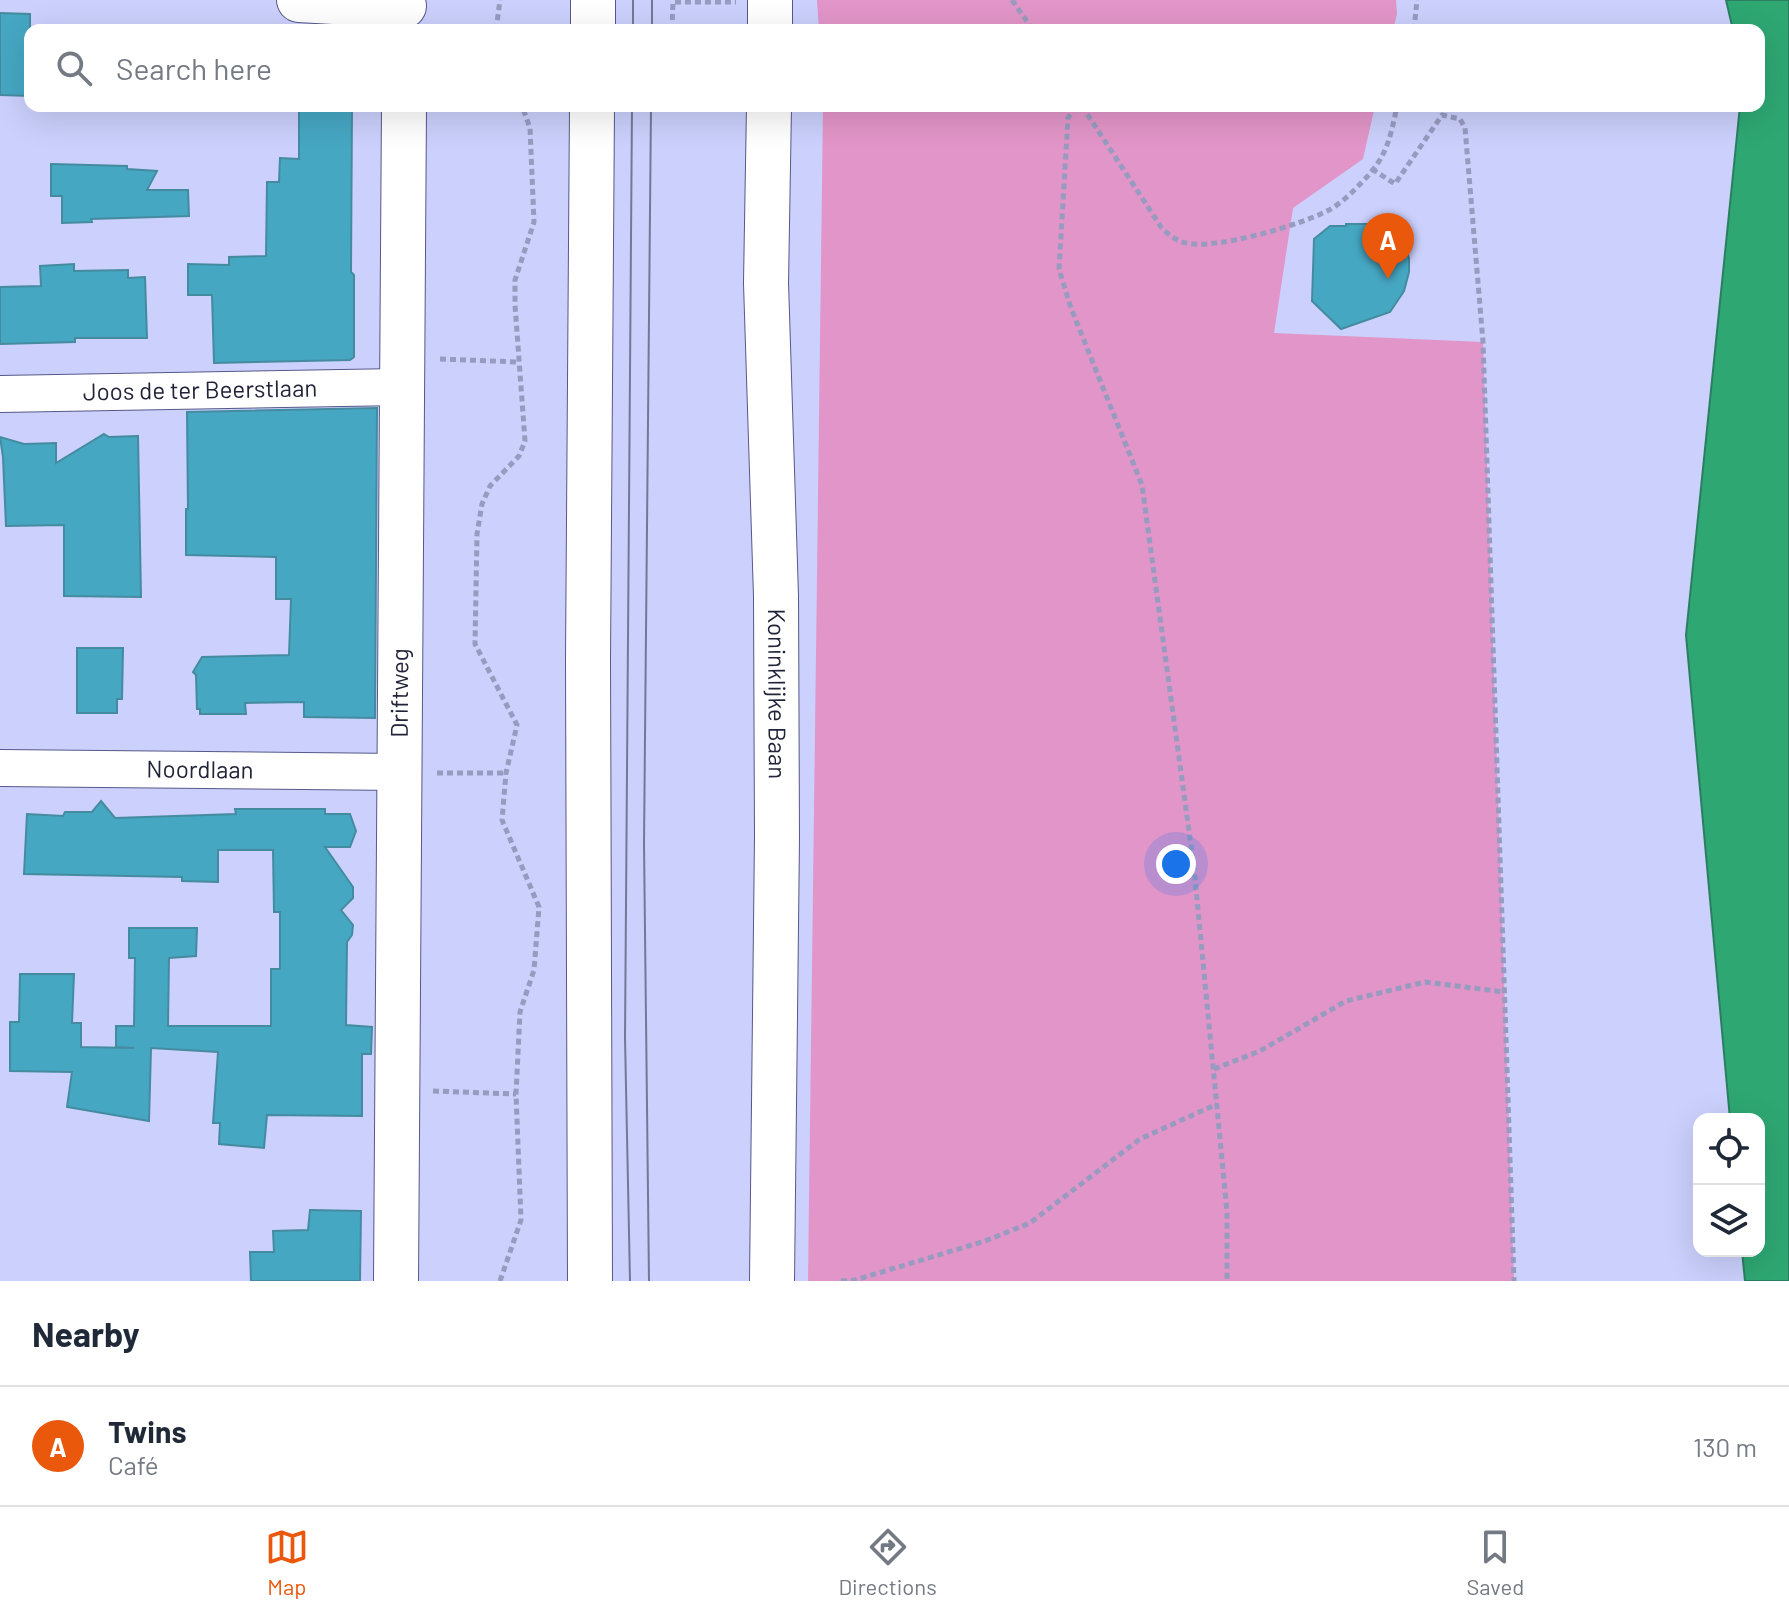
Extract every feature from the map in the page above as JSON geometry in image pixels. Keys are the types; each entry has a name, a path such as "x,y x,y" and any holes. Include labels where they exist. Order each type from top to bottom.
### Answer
{"main road":[{"path":"299,0 405,12"},
{"path":"593,0 593,24"},
{"name":"Driftweg","path":"396,1281 416,772 400,387 404,112"},
{"path":"590,1281 588,660 592,112"},
{"name":"Koninklijke Baan","path":"769,112 766,283 776,596 777,837 772,1281"}],"street":[{"name":"Joos de ter Beerstlaan","path":"0,394 400,387"},
{"name":"Noordlaan","path":"0,768 416,772"}],"path":[{"path":"497,24 500,0"},
{"path":"1012,0 1029,24"},
{"path":"1415,24 1417,0"},
{"path":"672,24 673,2 770,11"},
{"path":"500,1281 521,1220 516,1094 520,1012 534,970 539,907 502,820 506,773 517,725 475,644 477,534 482,504 490,486 519,456 525,441 515,280 534,222 530,128 524,112"},
{"path":"1074,112 1068,118 1059,269 1071,308 1142,485 1189,820 1227,1212 1227,1281"},
{"path":"1083,112 1161,227 1188,244 1231,240 1273,230 1330,209 1362,182 1388,148 1396,112"},
{"path":"1372,169 1395,184 1442,115 1460,119 1465,128 1483,342 1514,1281"},
{"path":"435,359 519,362"},
{"path":"416,772 506,773"},
{"path":"1214,1069 1260,1051 1346,1001 1425,982 1504,992"},
{"path":"430,1091 516,1094"},
{"path":"841,1281 855,1280 971,1245 1030,1223 1140,1139 1217,1104"}],"shaded area":[{"path":"817,0 1396,0 1397,14 1394,24 819,24"},
{"path":"1726,0 1789,0 1789,1281 1745,1281 1743,1257 1765,1257 1765,1113 1729,1113 1686,635 1739,112 1765,112 1765,24 1732,24"},
{"path":"823,112 1374,112 1363,159 1293,208 1274,333 1483,342 1514,1281 808,1281"}],"building":[{"path":"0,13 30,14 30,24 24,24 24,96 0,95"},
{"path":"299,112 352,112 354,357 350,360 214,363 212,295 188,295 188,264 229,265 229,257 266,256 267,182 279,182 280,158 299,159"},
{"path":"51,164 127,166 127,169 157,171 147,190 188,190 189,216 62,223 62,196 51,196"},
{"path":"1377,224 1378,239 1402,238 1409,258 1409,272 1404,291 1390,312 1341,329 1312,301 1314,239 1330,226"},
{"path":"74,264 74,271 128,270 128,278 145,277 147,338 75,338 75,342 0,344 0,287 41,286 40,266"},
{"path":"377,408 375,718 304,717 304,702 245,703 246,714 200,714 200,709 197,709 196,675 193,672 202,657 289,655 291,599 276,599 276,557 186,555 187,412"},
{"path":"104,434 109,437 138,436 141,597 64,596 64,525 6,526 0,437 24,444 56,443 56,463"},
{"path":"77,648 123,648 122,699 117,699 117,713 77,713"},
{"path":"101,801 115,818 236,814 235,809 325,809 325,814 350,814 356,831 350,847 325,847 353,887 353,898 341,910 353,925 347,942 346,1025 372,1027 371,1054 362,1054 362,1116 267,1115 264,1148 219,1144 220,1123 213,1123 218,1052 151,1048 149,1121 67,1107 72,1072 10,1071 10,1022 19,1022 20,974 74,974 72,1023 81,1023 81,1047 134,1048 116,1047 116,1026 134,1026 135,958 129,958 129,928 197,928 196,956 169,958 168,1026 271,1026 271,969 280,969 280,912 274,912 273,850 218,850 218,882 182,881 182,877 24,874 27,814 63,816 65,812 92,812"},
{"path":"310,1210 361,1211 360,1281 251,1281 250,1252 274,1252 273,1231 308,1230"}],"tram line":[{"path":"633,0 633,24"},
{"path":"652,0 652,24"},
{"path":"630,1281 625,1038 632,112"},
{"path":"649,1281 644,844 651,112"}],"place":[{"name":"Twins","path":"1388,279"}]}
